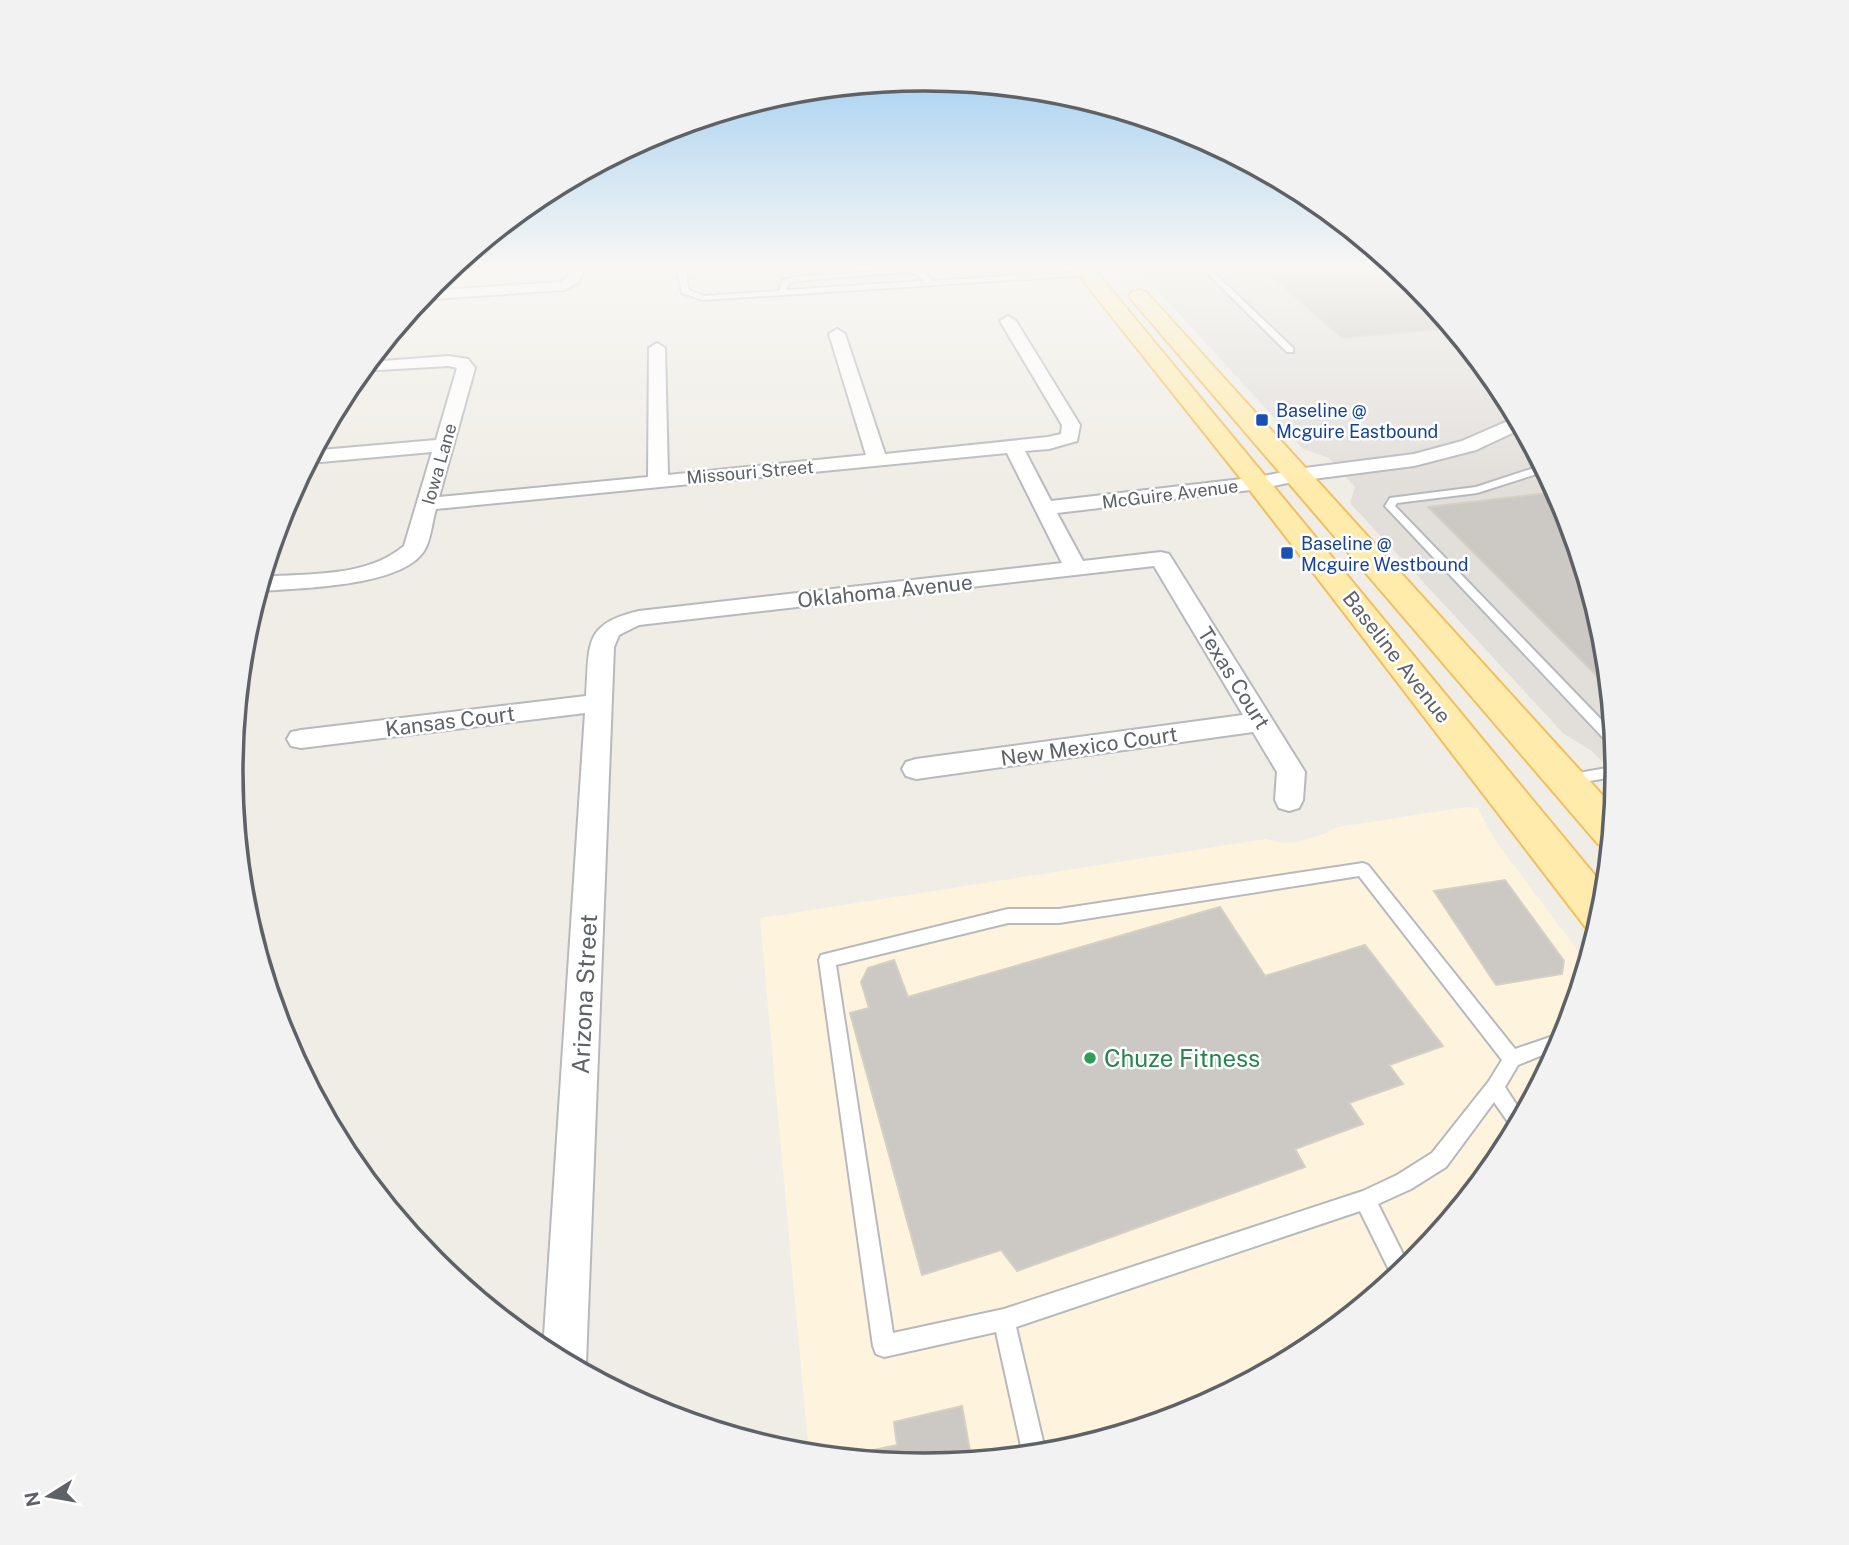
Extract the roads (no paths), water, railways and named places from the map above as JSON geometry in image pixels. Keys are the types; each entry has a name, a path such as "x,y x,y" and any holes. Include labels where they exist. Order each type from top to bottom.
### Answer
{"main road":[{"name":"Baseline Avenue","path":"1143,341 1593,905"},
{"name":"Baseline Avenue","path":"1178,341 1604,824"}],"street":[{"path":"839,341 877,460"},
{"name":"Missouri Street","path":"428,504 1013,447 1058,442 1070,437 1072,425 1020,341"},
{"path":"657,348 658,481"},
{"name":"Iowa Lane","path":"270,583 362,573 400,561 414,549 466,372 462,363 441,361 378,366"},
{"name":"McGuire Avenue","path":"1040,500 1059,489 1294,474 1435,456 1469,446 1511,426"},
{"path":"321,456 445,445"},
{"path":"1013,447 1076,569"},
{"name":"McGuire Avenue","path":"1040,500 1254,477"},
{"name":"Oklahoma Avenue","path":"611,628 639,618 1161,559"},
{"name":"Texas Court","path":"1161,559 1291,772 1289,800"},
{"name":"Arizona Street","path":"565,1351 603,640 611,628"},
{"name":"Kansas Court","path":"301,738 599,703"},
{"name":"New Mexico Court","path":"916,769 1261,722"}],"lane":[{"path":"1282,341 1290,349"},
{"path":"1536,471 1477,490 1394,500 1390,506 1605,732"},
{"path":"1566,780 1606,773"},
{"path":"1511,1059 1363,869 1059,916 1007,916 827,960 884,1346 1003,1320 1365,1200 1404,1182 1439,1160 1495,1087 1511,1059 1549,1044"},
{"path":"1495,1087 1513,1116"},
{"path":"1365,1200 1397,1263"},
{"path":"1003,1320 1033,1445"}],"place":[{"name":"Baseline @ Mcguire Eastbound","path":"1262,420"},
{"name":"Baseline @ Mcguire Westbound","path":"1287,553"},
{"name":"Chuze Fitness","path":"1090,1058"}]}
